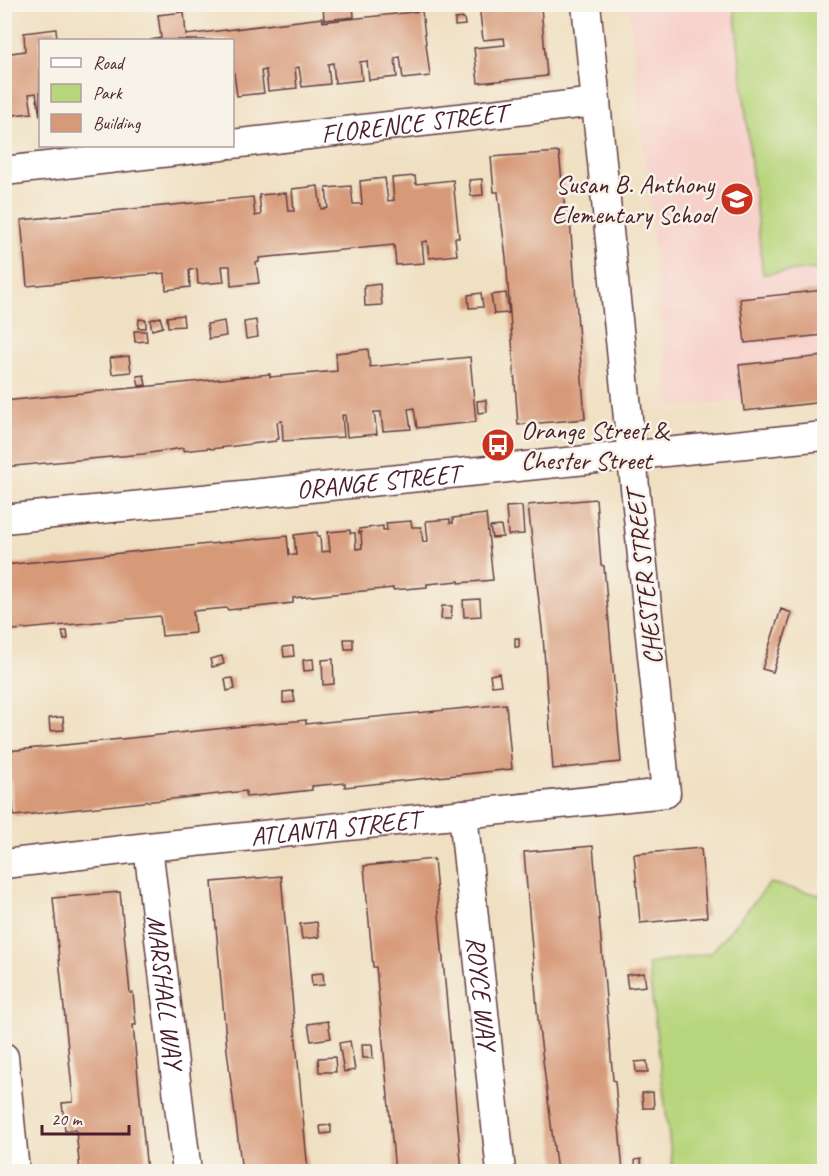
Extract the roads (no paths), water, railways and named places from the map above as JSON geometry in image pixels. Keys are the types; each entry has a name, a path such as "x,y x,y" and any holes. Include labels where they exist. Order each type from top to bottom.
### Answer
{"street":[{"name":"CHESTER STREET","path":"586,4 666,793"},
{"name":"FLORENCE STREET","path":"234,144 596,102"},
{"path":"4,171 213,147"},
{"name":"ORANGE STREET","path":"4,519 825,436"},
{"name":"ATLANTA STREET","path":"4,864 666,793"},
{"name":"ROYCE WAY","path":"463,814 501,1172"},
{"name":"MARSHALL WAY","path":"148,847 187,1172"},
{"path":"4,1056 15,1172"}],"place":[{"name":"Susan B. Anthony Elementary School","path":"737,199"},
{"name":"Orange Street & Chester Street","path":"498,445"}]}
